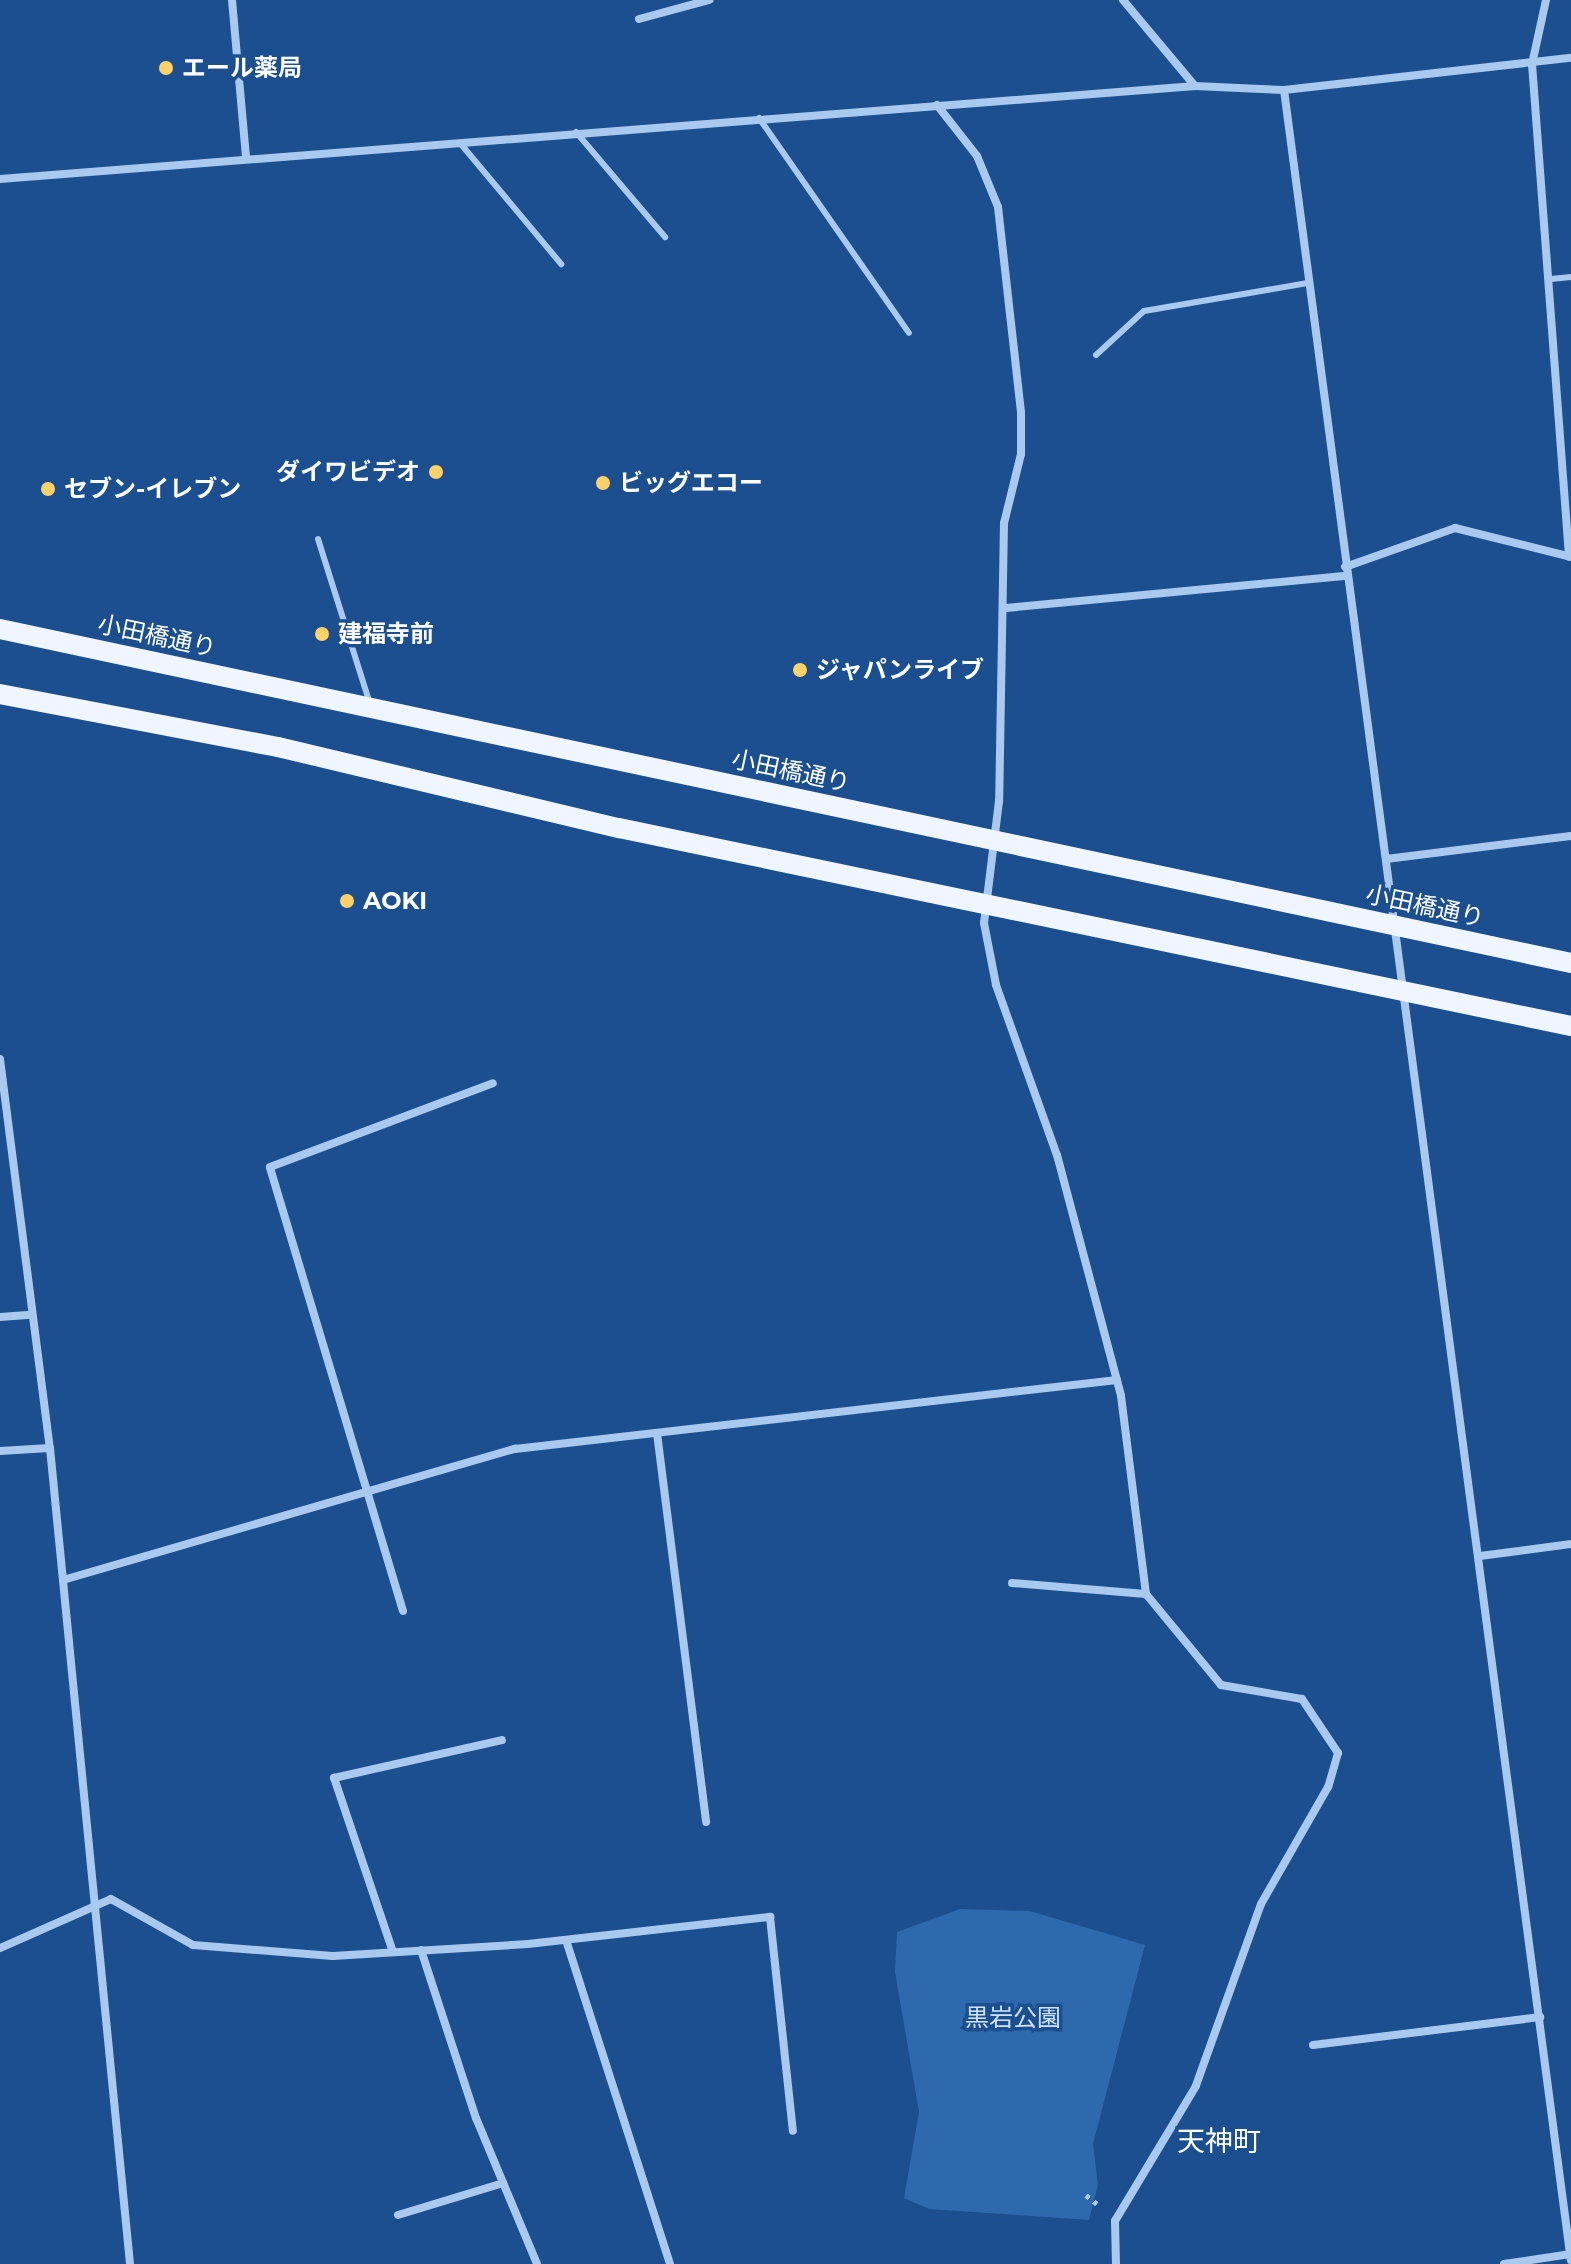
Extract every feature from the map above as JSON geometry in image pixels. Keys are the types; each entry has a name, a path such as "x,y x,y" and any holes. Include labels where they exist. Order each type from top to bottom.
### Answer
{"main road":[{"name":"小田橋通り","path":"0,629 1571,963"},
{"path":"0,694 278,747 985,905 1571,1026"}],"street":[{"path":"232,0 246,156"},
{"path":"639,19 709,0"},
{"path":"1123,0 1195,86"},
{"path":"1006,608 1346,572 1455,528 1570,557 1566,391 1551,279 1532,64 1546,0"},
{"path":"0,179 246,156 1195,86 1284,90 1571,58"},
{"path":"1284,90 1346,572 1398,927 1571,2256 1504,2264"},
{"path":"937,105 977,156 998,207 1021,413 1021,454 1004,523 1006,608 992,841 985,905 996,985 1057,1155 1117,1380 1146,1594 1221,1685 1302,1699 1338,1753 1328,1787 1261,1904 1196,2086 1115,2221 1116,2264"},
{"path":"1386,859 1571,836"},
{"path":"0,1059 50,1448 130,2264"},
{"path":"403,1611 362,1492 270,1167 493,1083"},
{"path":"0,1317 31,1315"},
{"path":"63,1580 515,1449 1117,1380"},
{"path":"657,1433 706,1822"},
{"path":"0,1451 50,1448"},
{"path":"1480,1556 1571,1544"},
{"path":"1012,1583 1146,1594"},
{"path":"393,1952 334,1778 502,1740"},
{"path":"0,1948 95,1901 111,1899 193,1945 393,1952 566,1940 770,1917 793,2131"},
{"path":"566,1940 670,2264"},
{"path":"421,1950 503,2183 537,2264"},
{"path":"1313,2045 1540,2017"},
{"path":"398,2215 503,2183"}],"lane":[{"path":"759,118 909,333"},
{"path":"576,132 665,237"},
{"path":"458,141 561,264"},
{"path":"1551,279 1571,277"},
{"path":"1096,355 1144,311 1308,283"},
{"path":"318,539 373,708"}],"green space":[{"name":"黒岩公園","path":"960,1909 1030,1911 1145,1945 1093,2144 1098,2185 1089,2220 929,2209 904,2198 919,2112 895,1972 897,1932"}],"place":[{"name":"エール薬局","path":"166,68"},
{"name":"ダイワビデオ","path":"436,472"},
{"name":"ビッグエコー","path":"603,483"},
{"name":"セブン-イレブン","path":"48,489"},
{"name":"建福寺前","path":"322,634"},
{"name":"ジャパンライブ","path":"800,670"},
{"name":"AOKI","path":"347,901"}],"district":[{"name":"天神町","path":"1219,2141"}]}
